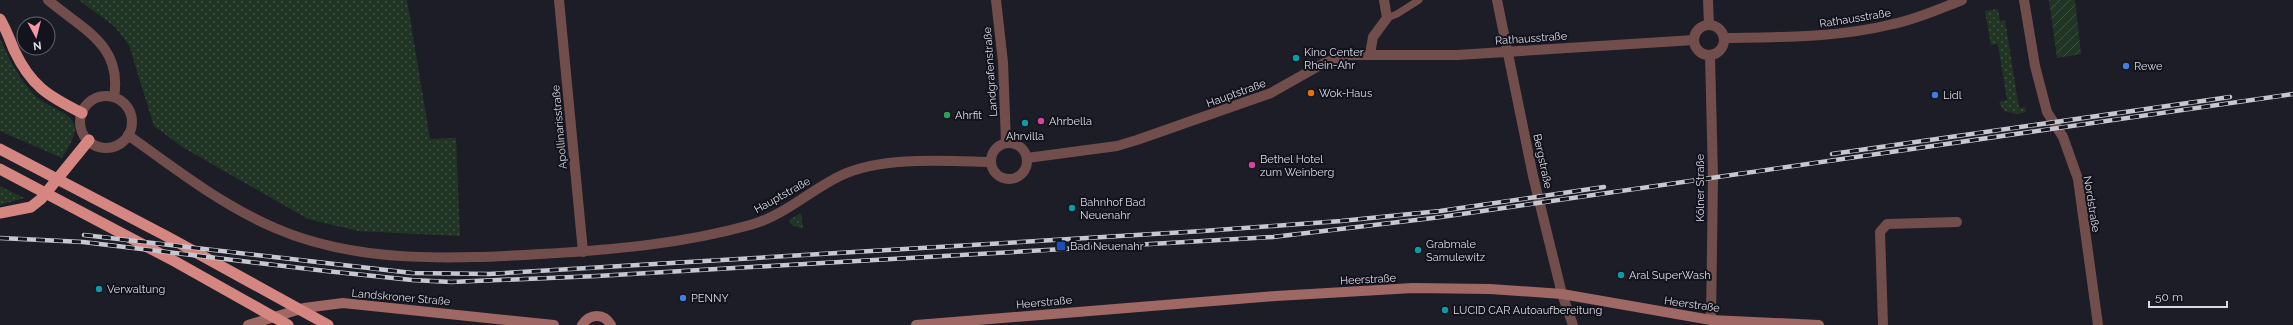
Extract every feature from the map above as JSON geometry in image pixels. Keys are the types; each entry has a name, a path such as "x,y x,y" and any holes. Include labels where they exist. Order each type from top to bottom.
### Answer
{"highway":[{"path":"0,20 21,63 33,80 49,96 82,113"},
{"path":"0,213 31,207 41,199 89,140"},
{"path":"0,149 328,325"},
{"path":"0,169 20,178 288,325"}],"main road":[{"name":"Heerstraße","path":"916,325 1276,296 1413,288 1490,288 1562,294 1711,320 1819,325"},
{"name":"Landskroner Straße","path":"248,325 304,308 343,303 554,325"},
{"path":"582,325 589,318 599,315 608,320 611,325"}],"street":[{"path":"48,0 98,40 108,53 115,70 114,97"},
{"name":"Apollinarisstraße","path":"559,0 583,252"},
{"name":"Landgrafenstraße","path":"996,0 1002,62 1006,143"},
{"path":"1384,0 1387,18"},
{"path":"1370,54 1372,37 1387,18 1419,0"},
{"name":"Bergstraße","path":"1497,0 1507,52 1562,294 1572,325"},
{"path":"1708,0 1709,25"},
{"name":"Rathausstraße","path":"1724,38 1797,38 1856,31 1894,24 1923,16 1962,0"},
{"name":"Nordstraße","path":"2024,0 2035,66 2046,112 2063,137 2078,179 2098,325"},
{"path":"1709,25 1717,28 1724,38 1721,50 1710,55 1700,53 1694,40 1698,30 1709,25"},
{"name":"Rathausstraße","path":"1370,54 1457,55 1694,40"},
{"name":"Hauptstraße","path":"1027,158 1116,146 1137,140 1271,93 1336,58 1370,54"},
{"name":"Kölner Straße","path":"1710,55 1713,177 1711,320"},
{"path":"114,97 127,106 131,115 132,126 128,136 120,143 110,147 99,146 89,140 82,128 82,113 88,104 97,98 114,97"},
{"name":"Hauptstraße","path":"128,136 203,188 275,229 329,246 372,252 423,256 519,255 583,252 646,245 752,225 780,212 842,175 864,168 943,160 991,162"},
{"path":"1006,143 1020,147 1027,158 1024,172 1016,178 1010,180 997,175 991,162 996,148 1006,143"},
{"path":"1883,325 1880,232 1887,224 1957,222"}],"green space":[{"path":"79,0 407,0 430,139 456,138 460,236 358,231 308,219 184,148 154,126 129,45 115,27"},
{"path":"2049,0 2075,0 2081,54 2057,58"},
{"path":"1998,9 2000,21 2005,20 2019,108 2025,107 2026,112 2016,114 2004,111 1999,102 2007,100 1998,44 1991,45 1985,11"},
{"path":"0,38 12,64 28,88 46,104 72,120 75,133 62,158 0,131"},
{"path":"0,186 24,198 0,205"},
{"path":"801,213 803,229 792,225 789,220"}],"railway":[{"path":"0,238 83,242 326,271 412,280 451,282 597,276 1273,237 1441,217 2293,94"},
{"path":"1832,154 2230,97"},
{"path":"84,235 412,273 489,274 1203,231 1341,221 1440,211 1604,187"}],"place":[{"name":"Kino Center Rhein-Ahr","path":"1296,58"},
{"name":"Rewe","path":"2126,66"},
{"name":"Wok-Haus","path":"1311,93"},
{"name":"Lidl","path":"1935,95"},
{"name":"Ahrfit","path":"947,115"},
{"name":"Ahrbella","path":"1041,121"},
{"name":"Ahrvilla","path":"1025,123"},
{"name":"Bethel Hotel zum Weinberg","path":"1252,165"},
{"name":"Bahnhof Bad Neuenahr","path":"1072,208"},
{"name":"Bad Neuenahr","path":"1061,246"},
{"name":"Grabmale Samulewitz","path":"1418,250"},
{"name":"Aral SuperWash","path":"1621,275"},
{"name":"Verwaltung","path":"99,289"},
{"name":"PENNY","path":"683,298"},
{"name":"LUCID CAR Autoaufbereitung","path":"1445,310"}]}
